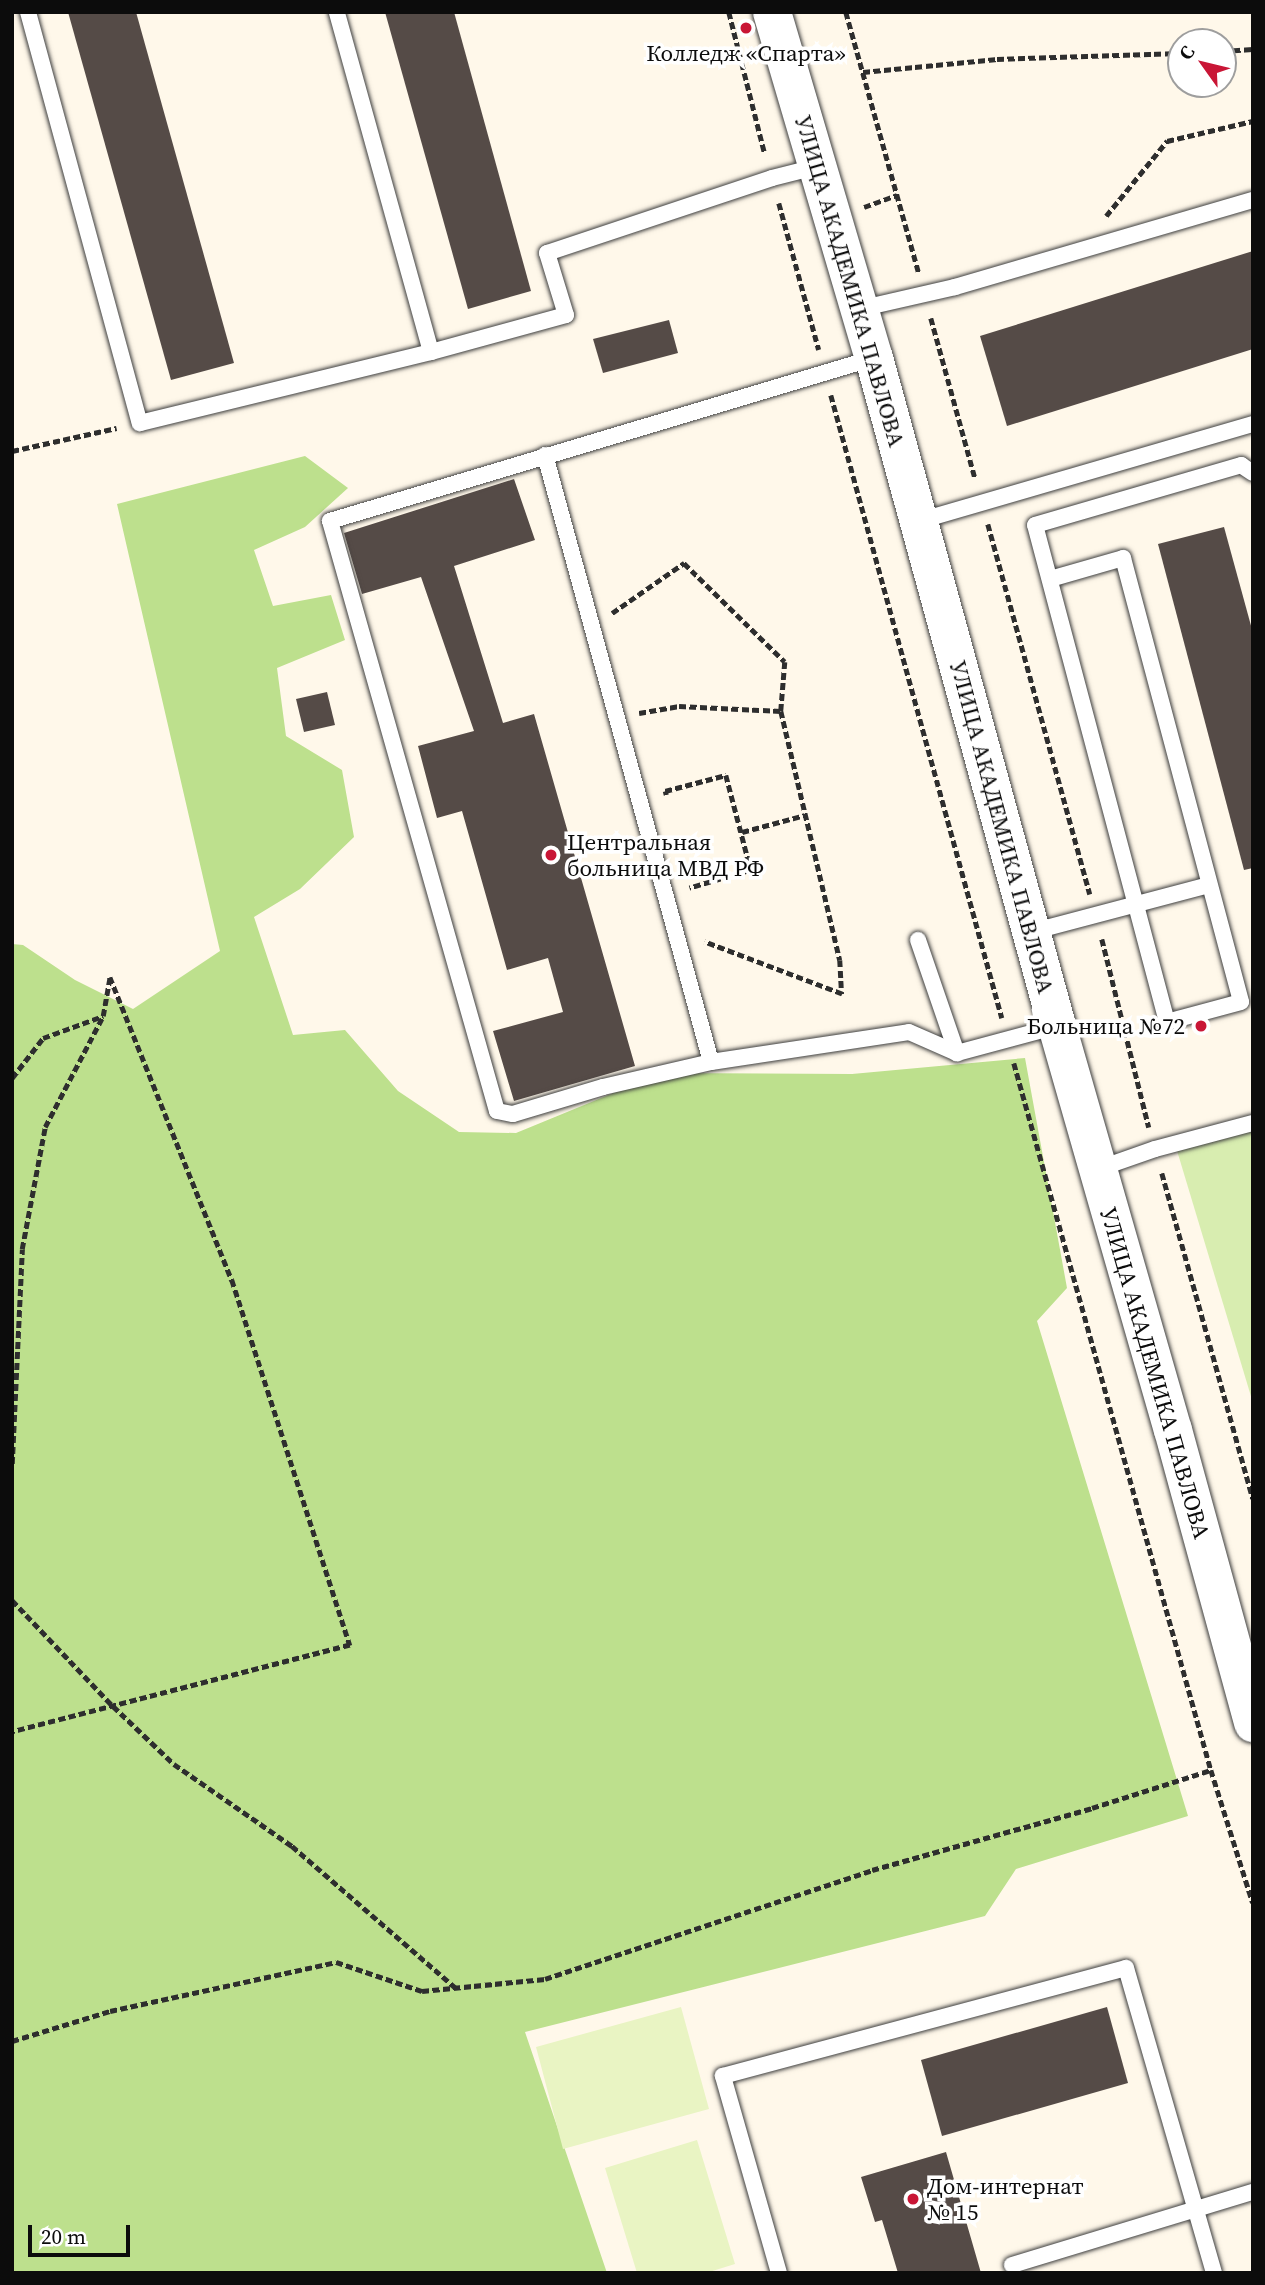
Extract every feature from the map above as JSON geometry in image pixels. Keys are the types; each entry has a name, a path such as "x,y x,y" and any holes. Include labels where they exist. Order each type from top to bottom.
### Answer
{"street":[{"name":"УЛИЦА АКАДЕМИКА ПАВЛОВА","path":"772,12 874,358 1056,1026 1173,1430 1253,1723"}],"lane":[{"path":"28,12 140,422 431,352 566,315 547,253 772,178 819,166"},
{"path":"337,12 431,352"},
{"path":"859,309 1077,252 1253,200"},
{"path":"874,358 330,521 497,1111 513,1114 603,1087 710,1062 909,1032 957,1053 1056,1026"},
{"path":"917,522 1253,424"},
{"path":"545,456 710,1062"},
{"path":"1050,579 1123,558 1241,1002 1167,1022 1035,525 1241,465 1253,473"},
{"path":"1031,932 1209,885"},
{"path":"918,940 957,1053"},
{"path":"1096,1169 1155,1149 1253,1123"},
{"path":"779,2273 723,2076 1126,1968 1214,2273"},
{"path":"1012,2265 1253,2192"}],"path":[{"path":"729,12 1008,1041 1211,1770 1253,1903"},
{"path":"846,12 1096,916 1155,1149 1253,1499"},
{"path":"863,72 997,59 1167,53"},
{"path":"1077,252 1167,141 1253,121"},
{"path":"12,451 140,422"},
{"path":"592,627 684,563 785,662 781,711 840,960 842,994 675,930"},
{"path":"616,717 679,706 781,711"},
{"path":"669,803 666,791 726,775 751,870 692,887 688,875"},
{"path":"741,832 805,815"},
{"path":"12,1464 22,1249 45,1127 103,1016 110,977 232,1280 350,1645 12,1732"},
{"path":"12,1079 43,1038 103,1016"},
{"path":"12,1600 113,1706 174,1764 292,1846 456,1987"},
{"path":"12,2041 110,2011 336,1962 422,1991 545,1979 872,1870 1092,1808 1211,1770"},
{"path":"1243,1869 1253,1867"}],"green space":[{"path":"305,456 348,488 305,527 254,550 273,606 331,595 345,640 277,668 286,736 342,770 354,837 300,889 254,917 293,1035 345,1030 398,1091 459,1132 516,1133 662,1073 852,1074 1025,1058 1067,1288 1037,1321 1188,1816 1016,1869 985,1916 525,2032 607,2273 12,2273 12,944 23,945 75,980 133,1009 220,951 117,504"},
{"path":"1253,1119 1253,1403 1175,1144"},
{"path":"681,2007 709,2109 563,2149 536,2047"},
{"path":"697,2140 735,2264 706,2273 637,2273 605,2168"}],"building":[{"path":"68,12 136,12 234,363 171,380"},
{"path":"385,12 454,12 531,291 468,309"},
{"path":"1253,251 1253,349 1007,426 980,336"},
{"path":"669,320 678,353 603,373 593,339"},
{"path":"514,479 535,540 454,566 503,723 534,714 635,1066 514,1101 493,1031 563,1012 548,958 507,970 462,811 437,818 418,746 474,731 421,577 362,594 344,533"},
{"path":"1224,527 1253,633 1253,868 1244,870 1158,544"},
{"path":"327,692 335,725 304,732 296,699"},
{"path":"1107,2007 1128,2083 942,2136 921,2060"},
{"name":"Дом-интернат № 15","path":"946,2152 981,2273 898,2273 882,2220 875,2222 861,2177"}],"place":[{"name":"Колледж «Спарта»","path":"746,28"},
{"name":"Центральная больница МВД РФ","path":"551,855"},
{"name":"Больница №72","path":"1201,1026"},
{"name":"Дом-интернат № 15","path":"913,2199"}]}
